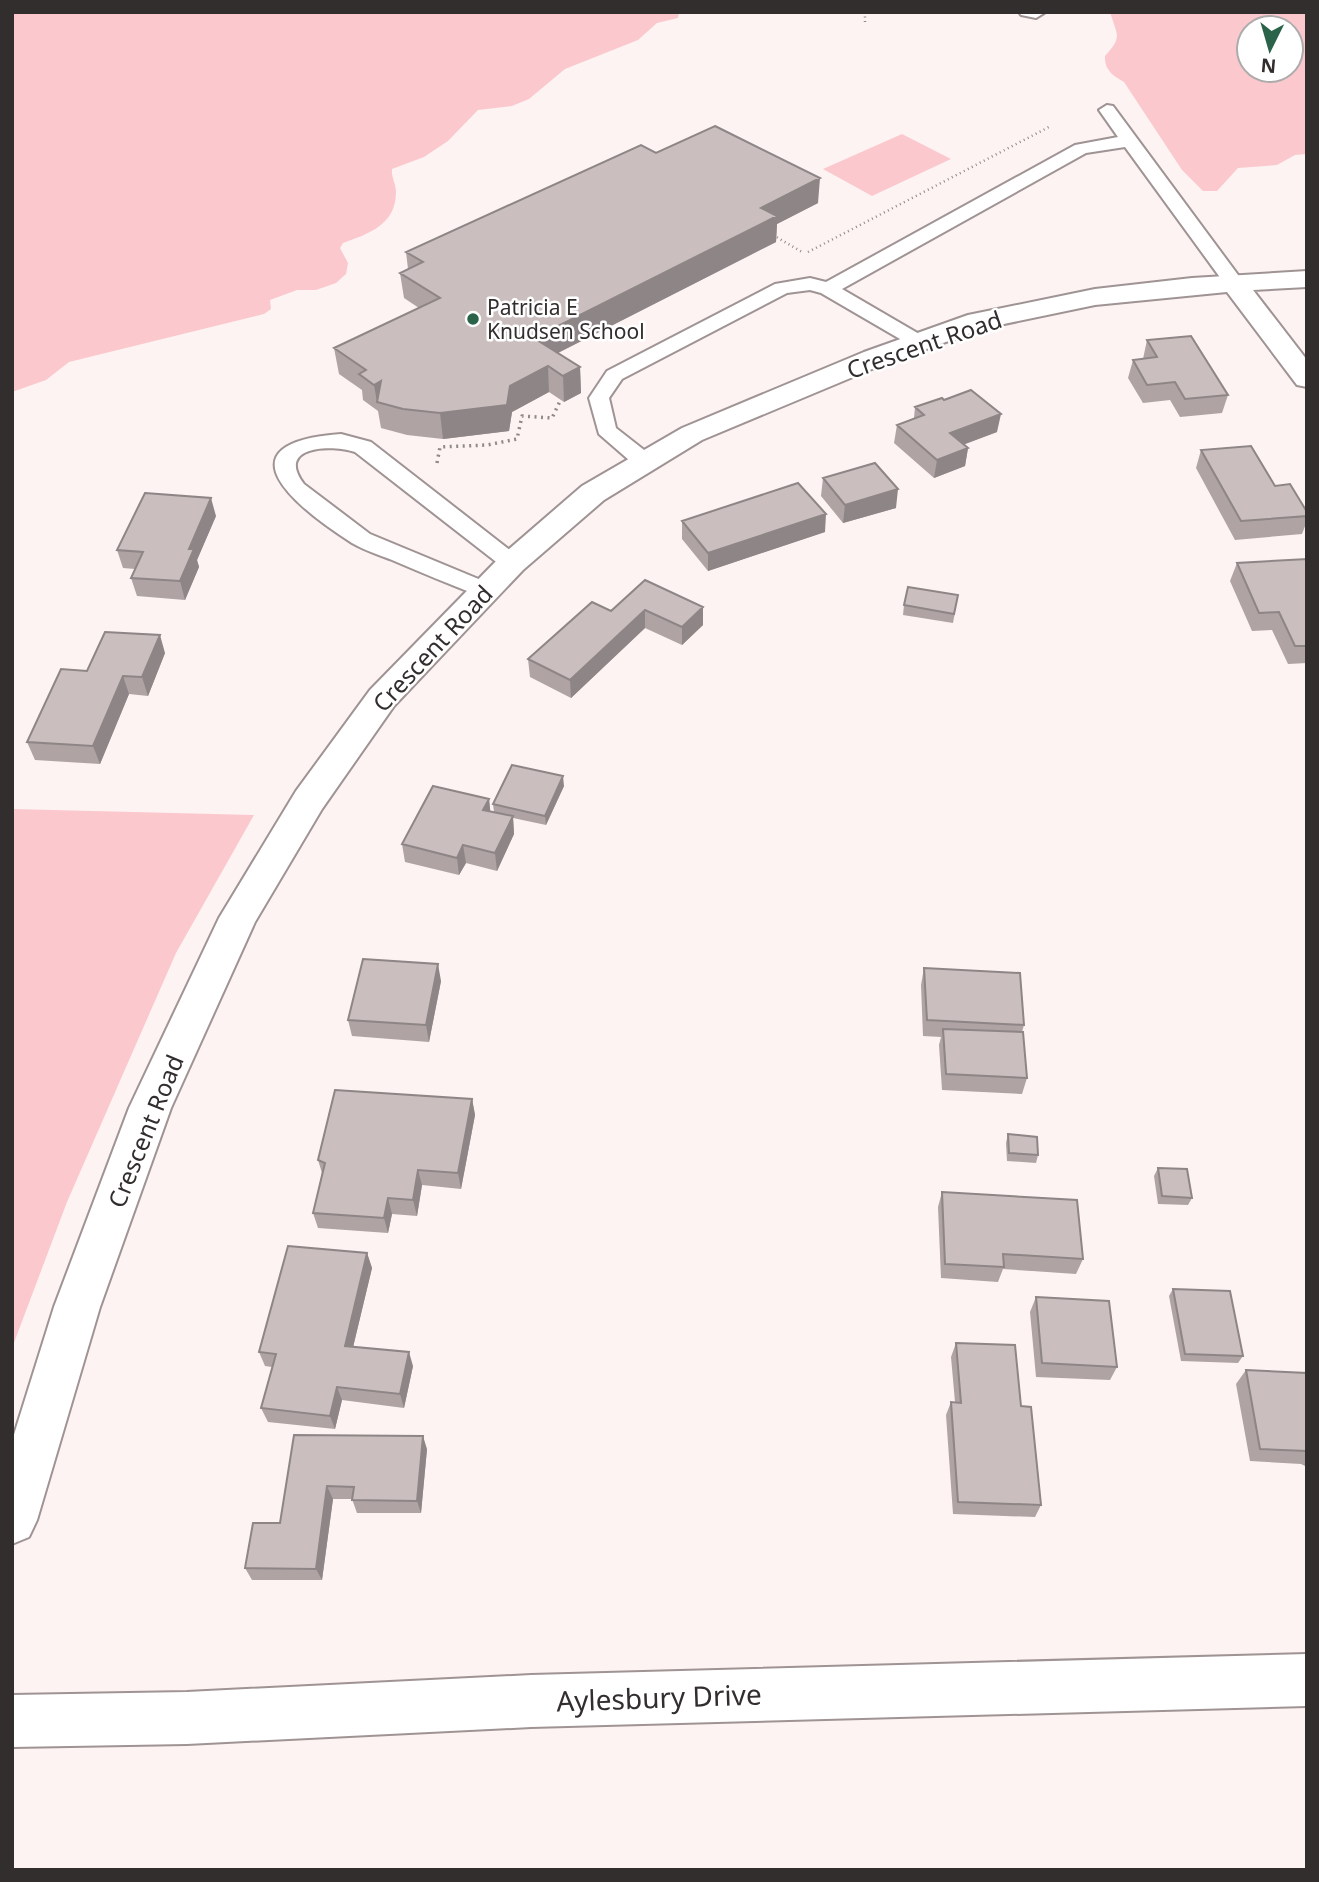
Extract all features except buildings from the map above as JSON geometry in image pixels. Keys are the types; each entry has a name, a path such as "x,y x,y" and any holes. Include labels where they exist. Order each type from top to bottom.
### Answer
{"street":[{"name":"Crescent Road","path":"12,1520 77,1307 146,1120 238,918 309,800 382,698 512,563 593,493 692,434 874,358 978,321 1095,297 1234,283 1307,279"},
{"path":"1234,283 1307,379"},
{"name":"Aylesbury Drive","path":"12,1721 187,1718 531,1701 1307,1680"}],"lane":[{"path":"1027,12 1036,13"},
{"path":"1107,110 1234,283"},
{"path":"828,289 1081,149 1129,141"},
{"path":"645,462 606,430 599,398 614,375 782,288 810,284 828,289 919,342"},
{"path":"485,590 362,539 296,489 285,474 285,462 293,450 314,442 341,440 363,447 512,563"}],"path":[{"path":"864,25 865,12"},
{"path":"416,488 435,475 440,447 486,445 517,439 522,416 552,418 561,400"}],"shaded area":[{"path":"12,12 679,13 678,18 657,23 638,40 565,69 529,99 512,106 478,110 448,141 424,157 392,169 396,192 391,213 371,232 343,243 340,248 348,263 346,274 336,283 316,290 297,290 270,300 271,309 264,314 69,362 46,380 12,392"},
{"path":"1110,12 1307,12 1307,154 1295,155 1277,165 1238,168 1217,191 1203,191 1182,170 1124,82 1108,69 1105,56 1116,40"},
{"path":"902,134 951,159 872,196 823,169"},
{"path":"12,809 254,815 176,953 67,1202 12,1348"}],"place":[{"name":"Patricia E Knudsen School","path":"473,319"}]}
